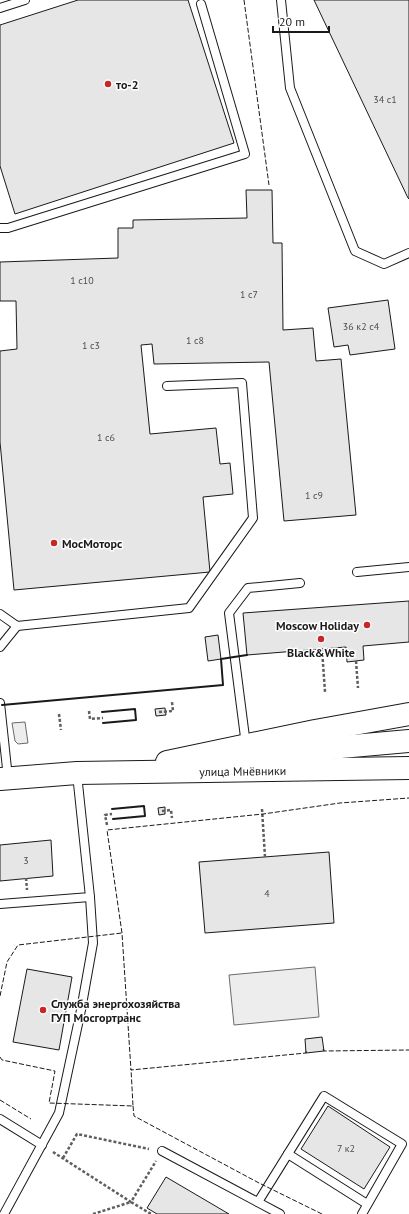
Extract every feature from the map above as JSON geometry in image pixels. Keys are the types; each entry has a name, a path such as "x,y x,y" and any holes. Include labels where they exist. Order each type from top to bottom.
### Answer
{"main road":[{"name":"улица Мнёвники","path":"164,762 409,714"},
{"name":"улица Мнёвники","path":"77,774 164,762 409,741"},
{"name":"улица Мнёвники","path":"4,779 77,774 409,768"}],"lane":[{"path":"0,8 25,0"},
{"path":"281,0 290,88 355,251 384,264 409,253"},
{"path":"0,228 8,228 245,154 201,4"},
{"path":"0,614 17,626 190,608 253,518 242,383 168,386"},
{"path":"357,572 409,567"},
{"path":"246,745 229,613 248,588 300,584"},
{"path":"0,647 17,626"},
{"path":"0,703 4,779"},
{"path":"4,1214 59,1113 81,1010 93,943 90,896 77,774"},
{"path":"0,904 90,896"},
{"path":"258,1202 324,1096 402,1144 362,1214"},
{"path":"0,1119 42,1145"},
{"path":"162,1151 280,1214"},
{"path":"288,1154 367,1204"}],"path":[{"path":"322,649 325,692"},
{"path":"356,661 358,688"},
{"path":"159,712 173,711 172,702"},
{"path":"89,711 90,719 103,718"},
{"path":"59,714 61,730"},
{"path":"262,809 265,857"},
{"path":"162,811 171,810 172,818"},
{"path":"107,825 105,815 112,814"},
{"path":"63,1158 77,1134 162,1151 132,1202 93,1214"},
{"path":"42,1145 151,1214"}],"shaded area":[{"path":"25,722 28,743 18,744 15,741 12,723"},
{"path":"315,967 319,1017 234,1025 229,975"}],"building":[{"name":"то-2","path":"78,0 188,0 234,143 15,214 0,166 0,25"},
{"path":"314,0 409,0 409,199 408,198"},
{"path":"246,190 272,190 273,243 282,243 283,330 313,328 316,361 341,359 356,515 284,521 269,362 154,364 152,344 141,345 150,434 216,428 220,464 230,463 233,494 203,497 210,572 14,590 0,442 0,351 17,349 16,301 0,301 0,262 118,258 118,228 133,228 133,220 247,218"},
{"path":"388,300 395,349 350,355 348,345 334,347 328,308"},
{"path":"409,601 409,642 363,646 364,660 347,662 346,647 247,655 243,613"},
{"path":"218,635 221,659 208,661 205,637"},
{"path":"165,708 166,715 156,716 155,709"},
{"path":"165,807 165,814 159,815 158,808"},
{"path":"51,840 53,876 0,881 0,845"},
{"path":"329,852 334,923 205,933 199,862"},
{"name":"Служба энергохозяйства ГУП Мосгортранс","path":"27,969 72,977 59,1050 13,1042"},
{"path":"322,1037 324,1051 306,1053 305,1039"},
{"path":"328,1106 390,1147 364,1189 301,1149"},
{"path":"166,1177 229,1214 157,1214 147,1208"}],"fence":[{"path":"244,0 269,185"},
{"path":"306,1051 306,1053 131,1070 122,933 107,830 263,814 340,803 409,798"},
{"path":"0,996 7,962 18,945 122,933"},
{"path":"323,1049 324,1051 409,1050"},
{"path":"0,1057 2,1060 55,1071 49,1103 133,1106 131,1069"},
{"path":"0,1100 31,1119"},
{"path":"133,1106 134,1116 259,1183 322,1214"}],"wall":[{"path":"2,705 223,685 221,659 247,655"},
{"path":"102,712 135,709 136,720 103,723"},
{"path":"112,809 144,806 145,816 113,819"}],"place":[{"name":"то-2","path":"108,84"},
{"name":"МосМоторс","path":"54,543"},
{"name":"Moscow Holiday","path":"367,625"},
{"name":"Black&White","path":"321,639"},
{"name":"Служба энергохозяйства ГУП Мосгортранс","path":"43,1010"}]}
